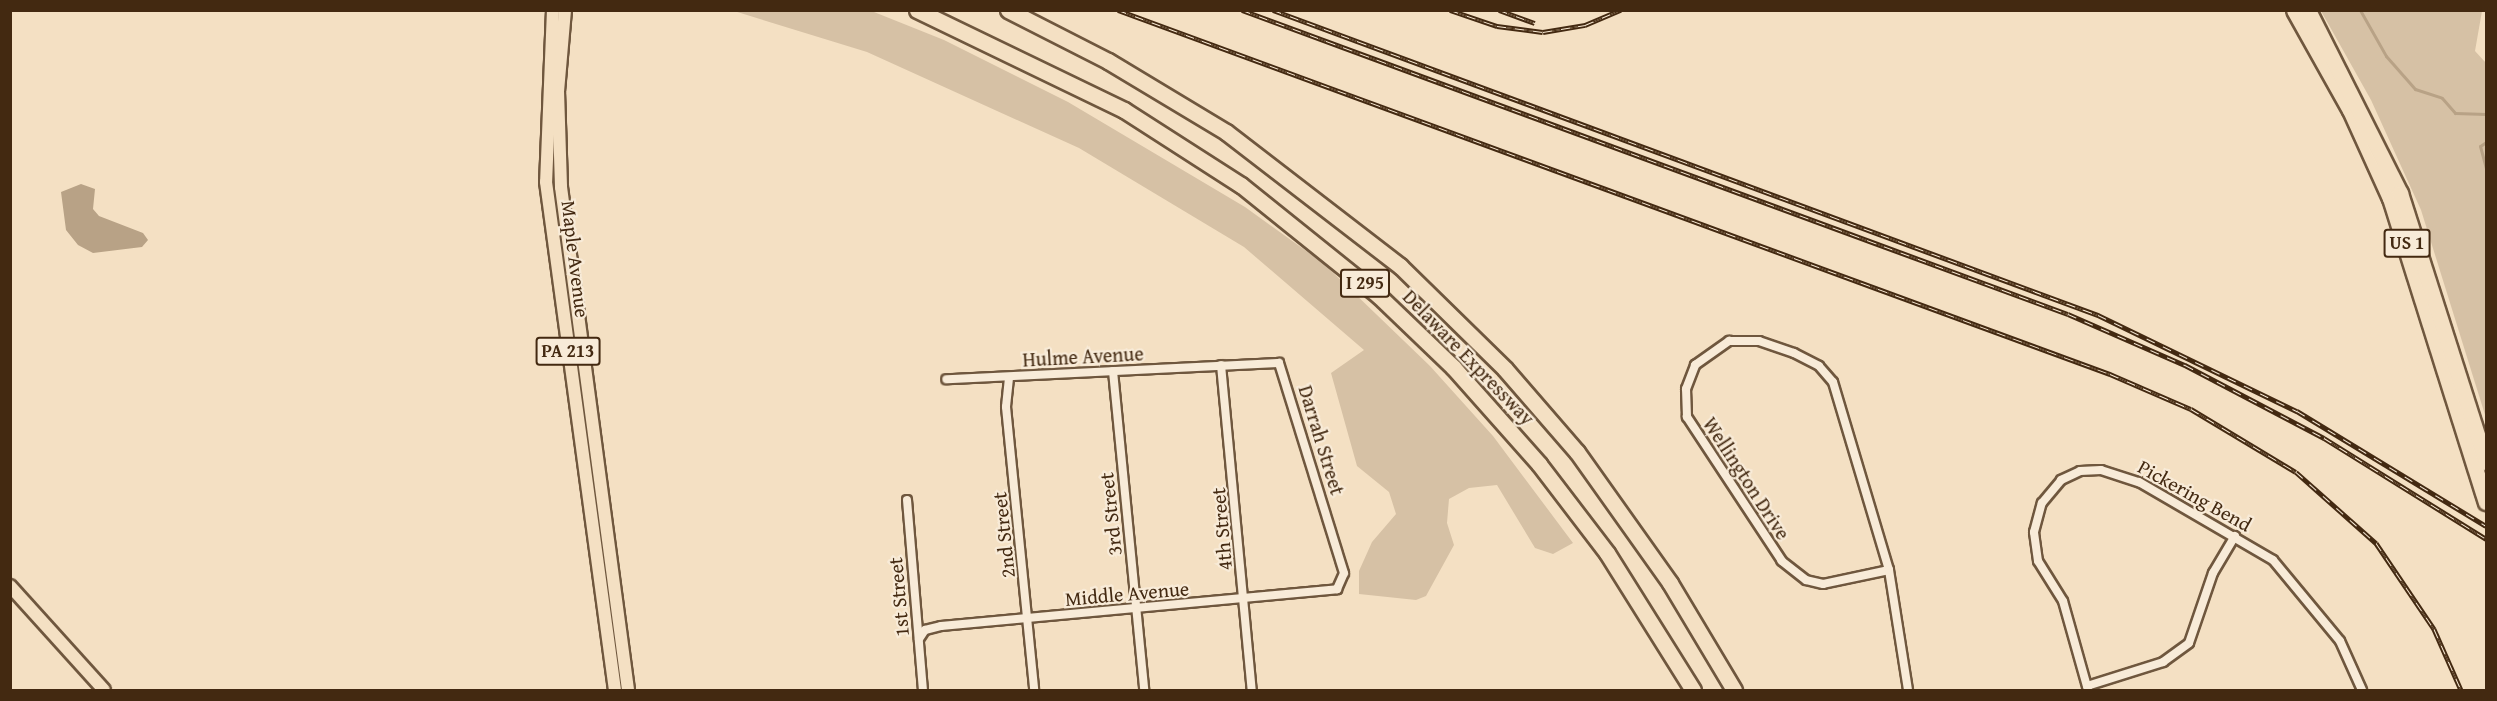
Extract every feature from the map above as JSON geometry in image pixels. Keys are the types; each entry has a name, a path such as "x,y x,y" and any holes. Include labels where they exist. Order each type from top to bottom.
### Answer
{"highway":[{"name":"Delaware Expressway","path":"918,10 1124,110 1241,185 1379,296 1453,367 1539,464 1607,553 1693,690"},
{"name":"Delaware Expressway","path":"1008,10 1108,61 1226,132 1400,266 1505,369 1577,452 1665,575 1734,690"},
{"name":"US 1","path":"2294,10 2350,110 2394,208 2485,496"},
{"name":"US 1","path":"2308,10 2400,193 2487,463"}],"main road":[{"name":"Maple Avenue","path":"554,10 546,182 615,690"},
{"name":"Maple Avenue","path":"565,10 558,91 561,187 628,690"},
{"path":"10,586 104,690"}],"street":[{"name":"Wellington Drive","path":"1889,570 1823,584 1795,573 1782,561 1687,417 1690,375 1709,351 1729,341 1759,341 1806,357 1827,373 1841,401 1889,570 1908,690"},
{"name":"Darrah Street","path":"1221,365 1277,362 1284,369 1342,563 1341,584"},
{"name":"Hulme Avenue","path":"946,379 1009,378 1221,365"},
{"name":"4th Street","path":"1221,365 1252,690"},
{"name":"3rd Street","path":"1113,371 1144,690"},
{"name":"2nd Street","path":"1009,378 1006,407 1034,690"},
{"name":"Pickering Bend","path":"2088,688 2063,601 2034,544 2037,512 2061,480 2085,470 2115,472 2235,536 2287,575 2340,641 2362,690"},
{"name":"1st Street","path":"907,500 923,690"},
{"path":"2088,688 2163,662 2189,643 2213,573 2235,536"},
{"name":"Middle Avenue","path":"919,639 924,630 941,626 1337,589 1341,584"}],"shaded area":[{"path":"869,10 944,40 1068,102 1245,207 1323,263 1430,366 1493,436 1573,543 1553,554 1535,548 1497,485 1469,488 1449,499 1447,523 1454,545 1426,596 1416,600 1359,594 1359,571 1372,542 1396,514 1389,492 1357,466 1331,373 1364,350 1244,247 1079,148 867,52 734,11"},
{"path":"2321,11 2482,11 2475,51 2486,63 2486,418 2421,210 2371,100"},
{"path":"81,184 95,189 93,209 99,216 143,233 148,240 142,247 93,253 78,245 66,230 61,192"}],"waterway":[{"path":"2360,10 2386,56 2415,89 2442,98 2455,113 2486,114"},
{"path":"2486,142 2480,146 2486,168"}],"railway":[{"path":"1118,10 2110,374 2191,409 2296,472 2376,543 2434,629 2461,690"},
{"path":"1242,10 2068,314 2185,365 2324,438 2486,539"},
{"path":"1273,10 2098,315 2297,411 2486,526"},
{"path":"1450,10 1497,26 1543,32 1585,25 1621,10"},
{"path":"1499,10 1535,23"}]}
